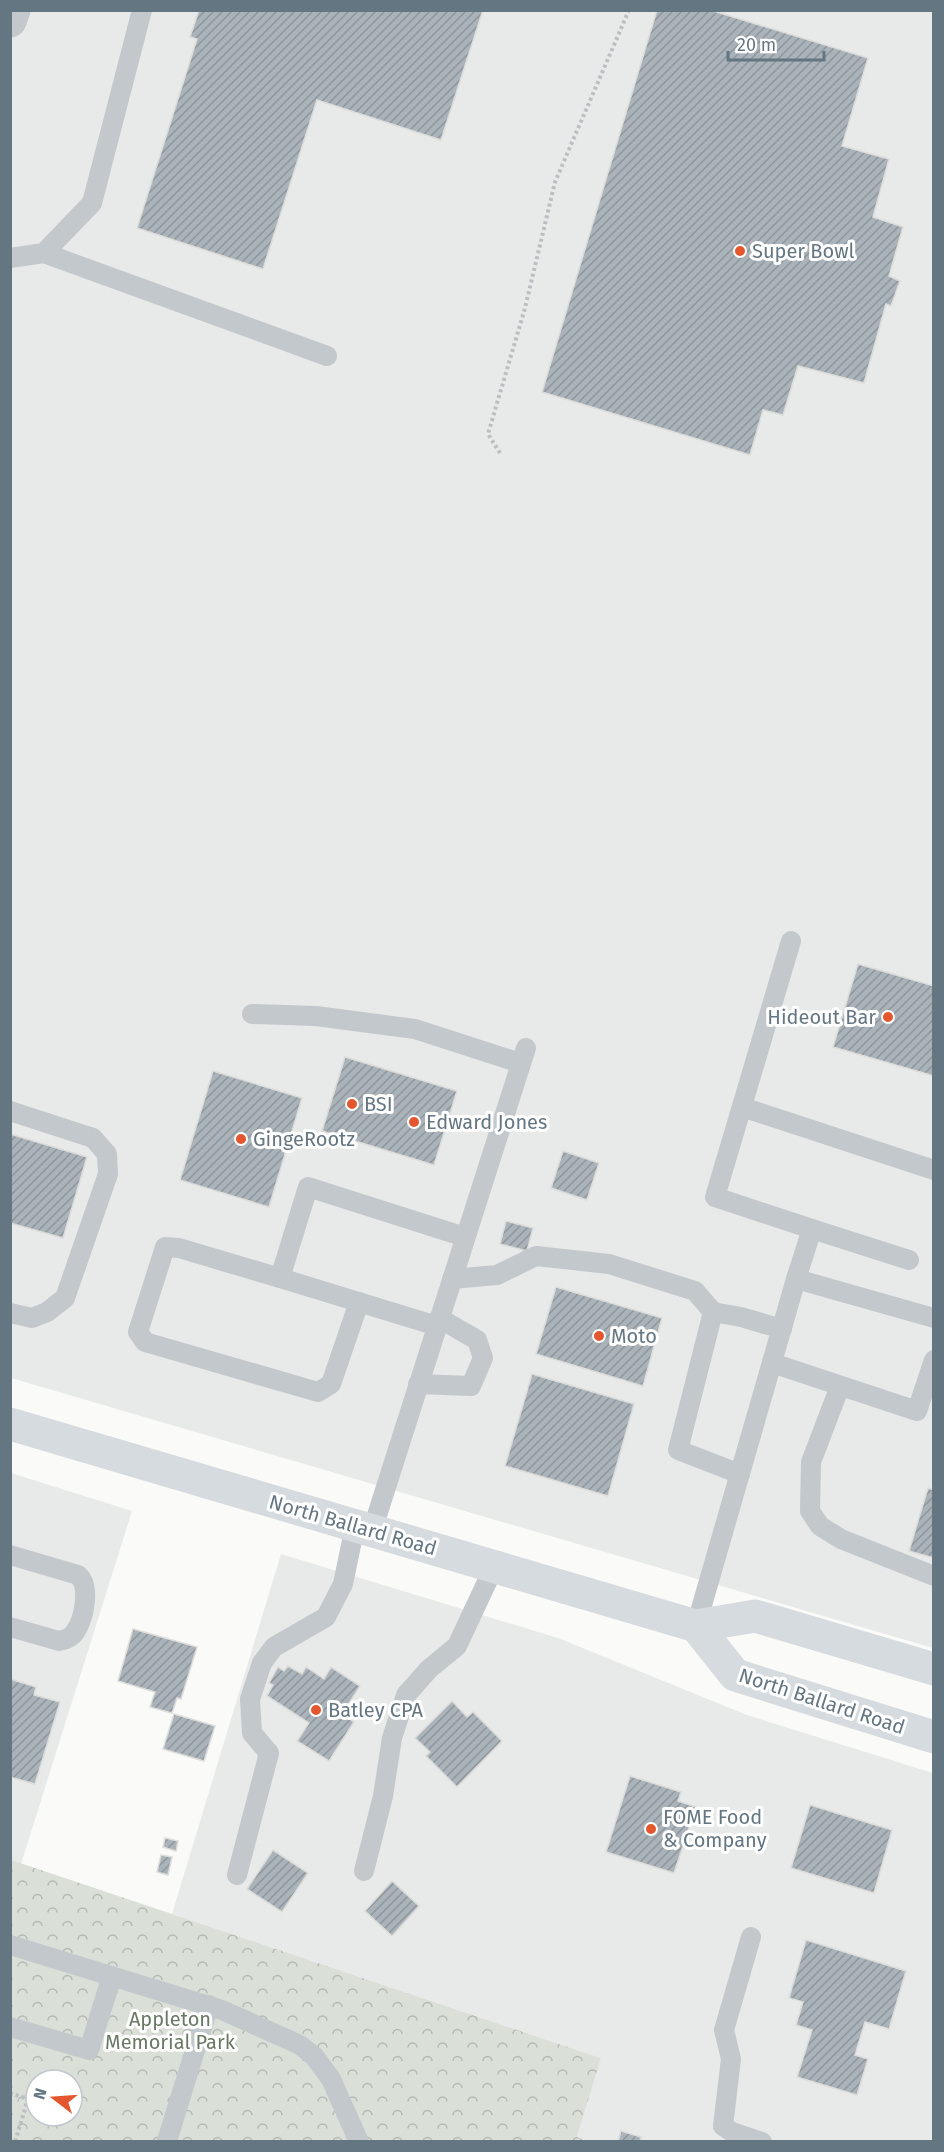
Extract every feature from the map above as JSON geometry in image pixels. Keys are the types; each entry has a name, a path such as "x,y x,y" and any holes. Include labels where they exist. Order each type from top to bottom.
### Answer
{"main road":[{"name":"North Ballard Road","path":"10,1424 696,1626 755,1616 933,1670"},
{"name":"North Ballard Road","path":"696,1626 735,1675 933,1737"}],"street":[{"path":"10,21 14,10"}],"lane":[{"path":"44,253 92,203 137,12"},
{"path":"10,258 44,253 327,356"},
{"path":"791,941 715,1197 909,1260"},
{"path":"237,1875 269,1753 252,1733 249,1699 262,1663 274,1647 326,1617 343,1584 418,1384 523,1055 415,1029 316,1016 252,1014"},
{"path":"742,1107 933,1170"},
{"path":"10,1111 93,1138 107,1154 108,1174 65,1298 47,1312 32,1318 10,1313"},
{"path":"280,1278 308,1187 465,1237"},
{"path":"696,1626 812,1229"},
{"path":"359,1302 331,1384 318,1392 145,1342 138,1332 165,1247 179,1248 359,1302 438,1322 477,1340 483,1358 471,1386 418,1384"},
{"path":"452,1279 497,1275 536,1257 609,1264 695,1291 713,1312 741,1317 782,1329"},
{"path":"796,1279 933,1318"},
{"path":"713,1312 678,1450 740,1474"},
{"path":"772,1363 925,1414 933,1360"},
{"path":"840,1386 812,1462 810,1511 820,1526 841,1539 933,1576"},
{"path":"10,1555 78,1575 85,1581 87,1592 75,1632 66,1640 59,1641 10,1627"},
{"path":"364,1871 383,1796 392,1738 406,1695 429,1669 457,1646 494,1567"},
{"path":"751,1937 724,2030 731,2060 723,2126 732,2132 762,2142"},
{"path":"10,1944 209,2006 300,2044 314,2056 331,2079 359,2142"},
{"path":"10,2027 89,2050 112,1976"},
{"path":"167,2141 209,2006"}],"path":[{"path":"500,453 488,434 525,308 555,182 629,10"},
{"path":"10,2093 28,2099 15,2142"}],"shaded area":[{"path":"10,11 933,11 933,1648 11,1378"},
{"path":"11,1473 132,1511 21,1864 11,1860"},
{"path":"281,1554 558,1638 747,1715 933,1773 933,2141 587,2141 577,2137 601,2058 172,1914"}],"green space":[{"name":"Appleton Memorial Park","path":"11,1860 601,2058 577,2137 587,2141 11,2142"}],"building":[{"path":"199,10 483,10 441,140 317,100 263,269 137,228 197,39 190,37"},
{"name":"Super Bowl","path":"657,10 710,10 868,58 842,146 889,159 873,217 903,227 889,276 900,281 891,306 886,304 864,383 798,366 783,415 763,410 750,455 542,392"},
{"name":"Hideout Bar","path":"858,964 934,986 934,1076 833,1047"},
{"path":"345,1057 457,1091 434,1165 322,1131"},
{"name":"GingeRootz","path":"213,1071 302,1098 269,1207 180,1180"},
{"path":"10,1134 87,1157 63,1238 10,1223"},
{"path":"563,1151 599,1163 587,1200 551,1188"},
{"path":"506,1221 533,1228 527,1251 500,1244"},
{"name":"Moto","path":"556,1287 662,1318 643,1386 536,1354"},
{"path":"532,1374 634,1404 608,1496 505,1466"},
{"path":"928,1488 934,1490 934,1558 909,1551"},
{"path":"133,1629 197,1647 181,1699 177,1698 172,1713 150,1707 155,1692 118,1681"},
{"path":"288,1666 302,1674 306,1667 324,1679 331,1667 360,1686 342,1714 354,1722 329,1761 297,1741 309,1723 267,1696 273,1685 269,1683 278,1667 284,1671"},
{"path":"10,1679 36,1687 34,1695 60,1702 35,1784 10,1777"},
{"path":"452,1701 467,1717 473,1712 502,1741 457,1787 426,1756 430,1752 415,1738"},
{"path":"174,1714 215,1726 204,1761 163,1749"},
{"name":"FOME Food & Company","path":"630,1776 681,1792 678,1801 696,1807 674,1873 606,1852"},
{"path":"810,1805 892,1830 874,1893 791,1868"},
{"path":"165,1838 178,1841 176,1851 163,1847"},
{"path":"273,1850 308,1873 282,1912 247,1889"},
{"path":"161,1855 172,1857 168,1875 157,1872"},
{"path":"392,1881 419,1906 392,1936 365,1911"},
{"path":"806,1940 906,1971 889,2029 865,2022 855,2055 868,2059 857,2095 797,2077 812,2030 796,2025 803,2002 789,1998"},
{"path":"621,2131 641,2137 640,2142 618,2142"}],"place":[{"name":"Super Bowl","path":"740,251"},
{"name":"Hideout Bar","path":"888,1017"},
{"name":"BSI","path":"352,1104"},
{"name":"Edward Jones","path":"414,1122"},
{"name":"GingeRootz","path":"241,1139"},
{"name":"Moto","path":"599,1336"},
{"name":"Batley CPA","path":"316,1710"},
{"name":"FOME Food & Company","path":"651,1829"}]}
